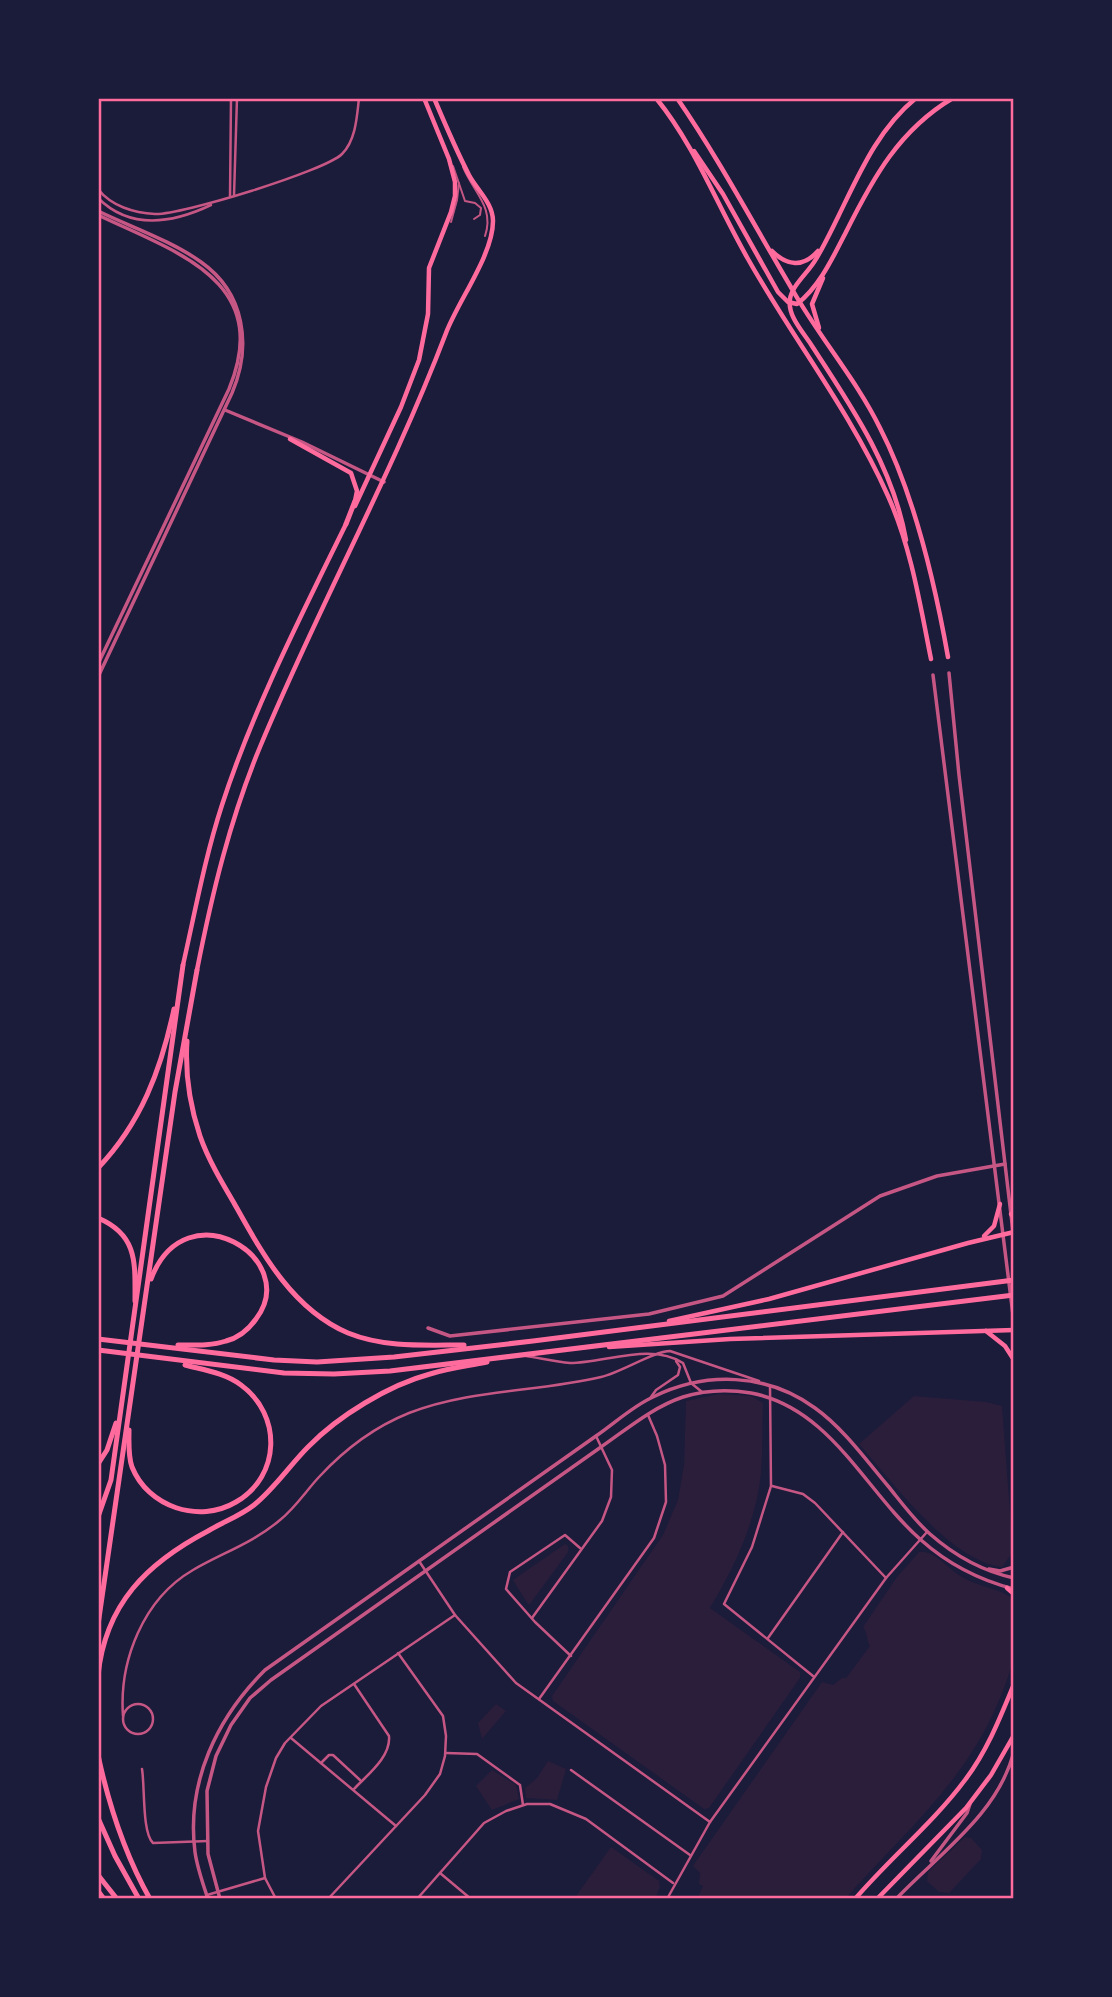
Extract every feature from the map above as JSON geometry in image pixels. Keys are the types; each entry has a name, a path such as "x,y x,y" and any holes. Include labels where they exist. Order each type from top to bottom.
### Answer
{"highway":[{"path":"346,524 355,501"},
{"path":"98,1168 136,1121 154,1084 162,1061 183,965"},
{"path":"98,1517 111,1480 183,965"},
{"path":"98,1625 188,1013 197,970"},
{"path":"188,1013 188,1082 201,1137 216,1171 244,1221 276,1272 293,1293 327,1323 368,1340 393,1345 495,1345"},
{"path":"98,1218 109,1222 120,1232 133,1251 134,1325"},
{"path":"144,1310 150,1282 164,1253 178,1243 194,1237 225,1237 242,1246 255,1258 261,1270 266,1284 266,1299 261,1313 241,1334 215,1344 160,1346"},
{"path":"98,1338 274,1360 317,1362 394,1357 1014,1280"},
{"path":"98,1676 110,1625 138,1581 185,1544 256,1503 331,1426 378,1397 427,1374 562,1350 1014,1295"},
{"path":"98,1350 284,1373 334,1374 390,1371 437,1363 523,1356"},
{"path":"129,1412 132,1467 141,1482 160,1501 190,1512 203,1512 236,1502 249,1492 259,1479 272,1445 271,1430 257,1400 229,1377 162,1359"},
{"path":"98,1464 107,1450 121,1404"},
{"path":"98,1755 122,1842 150,1899"},
{"path":"98,1818 139,1899"},
{"path":"98,1875 117,1899"},
{"path":"98,1891 104,1899"}],"main road":[{"path":"183,965 201,882 222,805 243,748 286,649 370,476 419,360 428,314 429,268 455,196 455,182 449,159 424,98"},
{"path":"197,970 210,902 235,814 260,747 384,482 447,329 480,264 493,223 492,214 459,154 434,98"},
{"path":"656,98 710,173 778,292 790,303 800,302 833,257"},
{"path":"677,98 701,132 793,291 881,429 915,522 941,617 948,657"},
{"path":"916,98 891,122 873,148 825,242 793,291 790,303 794,318 847,400 880,459 902,520 931,659"},
{"path":"823,339 812,304 815,292 870,184 890,153 919,121 953,98"},
{"path":"687,141 733,232 778,311 837,398 865,447 889,498 909,556"},
{"path":"766,244 783,261 800,263 812,257 825,242"},
{"path":"290,439 351,473 357,491 355,501"},
{"path":"968,1243 991,1232 1000,1204"},
{"path":"649,1326 769,1299 1014,1232"},
{"path":"562,1350 684,1341 1014,1330"},
{"path":"986,1331 995,1337 1014,1360"},
{"path":"1007,1588 1014,1592"},
{"path":"855,1899 965,1781 990,1738 1014,1684"},
{"path":"877,1899 971,1802 1014,1735"}],"street":[{"path":"232,98 232,197"},
{"path":"232,197 237,98"},
{"path":"98,188 108,199 121,206 155,214 167,214 232,197 335,160 346,150 351,139 359,98"},
{"path":"98,198 118,213 136,219 165,220 191,214 217,202"},
{"path":"98,213 196,258 209,268 224,284 235,303 242,325 244,345 238,380 98,664"},
{"path":"222,409 302,442 384,482"},
{"path":"98,677 222,409"},
{"path":"949,673 960,788 1014,1240"},
{"path":"933,675 1014,1323"},
{"path":"428,1328 450,1336 649,1314 689,1306 723,1296 880,1196 937,1177 1005,1164"},
{"path":"123,1716 131,1706 141,1704 149,1709 153,1718 150,1727 142,1733 132,1733 125,1726 123,1716 122,1696 125,1673 137,1636 145,1620 164,1595 191,1572 266,1532 292,1510 320,1476 363,1437 429,1406 461,1398 594,1379 625,1370 662,1351 670,1351 763,1383 814,1408 830,1421 927,1532 942,1545 979,1567 1014,1578"},
{"path":"523,1356 572,1363 656,1354 683,1363 691,1382 702,1392"},
{"path":"651,1398 656,1390 678,1376 680,1367 673,1358"},
{"path":"265,1878 207,1897 195,1852 195,1842 198,1785 208,1753 225,1718 244,1691 265,1670 651,1398 680,1385 707,1379 741,1379 763,1383"},
{"path":"770,1386 771,1486 752,1547 724,1604 814,1677"},
{"path":"220,1899 208,1854 207,1791 216,1756 231,1725 250,1699 271,1680 601,1447 648,1415 681,1398 702,1392 737,1391 780,1400 807,1416 825,1432 919,1539 964,1571 1007,1588"},
{"path":"539,1699 654,1538 666,1502 665,1465 648,1415"},
{"path":"532,1618 602,1521 611,1497 611,1470 596,1436"},
{"path":"771,1486 803,1493 886,1578"},
{"path":"767,1639 843,1532"},
{"path":"667,1899 710,1822 886,1578 927,1532"},
{"path":"571,1656 506,1589 510,1572 565,1535 581,1549"},
{"path":"419,1561 455,1615 516,1684 710,1822"},
{"path":"979,1567 1000,1571 1014,1567"},
{"path":"276,1899 265,1878 258,1831 261,1810 276,1758 290,1737 321,1706 455,1615"},
{"path":"328,1899 425,1795 440,1774 446,1736 443,1716 398,1653"},
{"path":"353,1790 390,1746 389,1736 354,1684"},
{"path":"122,1696 131,1706"},
{"path":"290,1737 396,1826"},
{"path":"896,1899 981,1812 1012,1765 1014,1751"},
{"path":"445,1753 477,1754 520,1785 523,1805"},
{"path":"321,1763 329,1755 333,1755 361,1781"},
{"path":"142,1769 145,1830 148,1838 153,1843 208,1841"},
{"path":"571,1770 690,1855"},
{"path":"924,1871 967,1813 971,1802"},
{"path":"417,1899 484,1824 523,1805 550,1804 586,1818 674,1884"},
{"path":"440,1873 471,1899"}],"lane":[{"path":"459,154 469,182 486,206 489,220 485,236"},
{"path":"449,159 465,201 475,203 481,208 480,215 474,219"},
{"path":"451,222 459,182"}],"shaded area":[{"path":"719,1394 751,1396 763,1403 762,1456 758,1491 749,1526 736,1560 710,1608 800,1672 800,1678 709,1808 704,1809 553,1701 552,1696 663,1535 678,1500 684,1465 686,1401"},
{"path":"914,1396 986,1402 1002,1406 1013,1552 1002,1567 982,1562 943,1535 905,1498 859,1444"},
{"path":"565,1544 568,1546 568,1552 528,1604 513,1580"},
{"path":"919,1552 931,1554 962,1577 1014,1600 1015,1647 1011,1667 997,1705 967,1760 929,1808 845,1899 697,1899 703,1886 699,1884 700,1873 693,1866 822,1682 833,1685 846,1678 870,1646 863,1627 897,1577"},
{"path":"496,1704 506,1711 482,1739 478,1723"},
{"path":"548,1761 566,1769 557,1800 526,1798 525,1788 537,1778"},
{"path":"492,1770 516,1785 519,1799 492,1810 476,1786"},
{"path":"965,1837 971,1838 982,1850 981,1859 949,1893 939,1892 927,1881 928,1872"},
{"path":"611,1847 659,1881 660,1887 655,1899 574,1899"}]}
